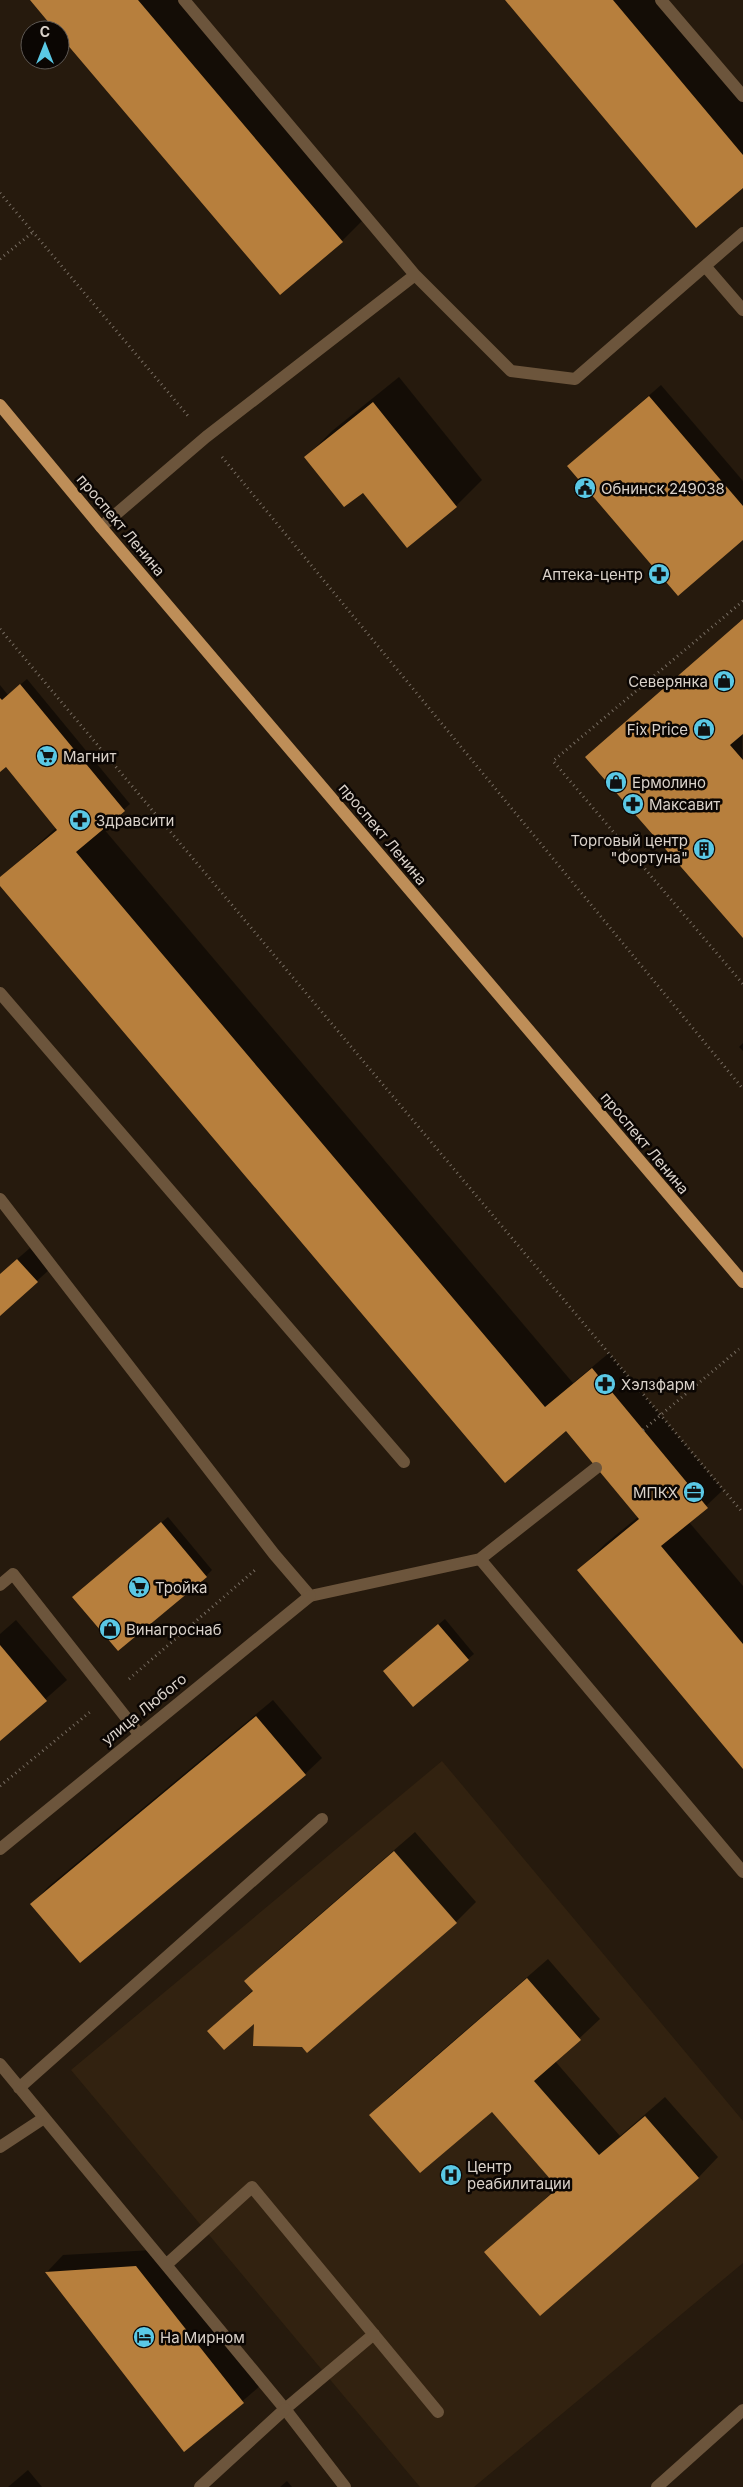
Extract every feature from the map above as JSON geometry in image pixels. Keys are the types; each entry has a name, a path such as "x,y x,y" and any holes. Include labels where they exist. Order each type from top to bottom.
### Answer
{"main road":[{"name":"проспект Ленина","path":"0,405 101,527 743,1282"}],"street":[{"path":"184,0 415,275 511,371 575,379 743,233"},
{"path":"661,0 743,96"},
{"path":"705,266 743,310"},
{"path":"101,527 206,436 415,275"},
{"path":"728,292 743,294"},
{"path":"0,993 404,1462"},
{"path":"0,1199 274,1554 310,1596 480,1559 596,1468"},
{"path":"480,1559 743,1872"},
{"path":"0,1585 13,1574 139,1734"},
{"name":"улица Любого","path":"0,1849 310,1596"},
{"path":"20,2088 322,1819"},
{"path":"0,2064 285,2409 345,2487"},
{"path":"0,2147 44,2118"},
{"path":"166,2265 252,2187 438,2412"},
{"path":"200,2487 285,2409 374,2334"},
{"path":"657,2487 743,2410"}],"path":[{"path":"0,193 206,436 743,1089"},
{"path":"0,259 33,232"},
{"path":"743,601 553,761 743,984"},
{"path":"0,630 743,1513"},
{"path":"643,1430 740,1349"},
{"path":"0,1786 109,1696 274,1554"}],"shaded area":[{"name":"Центр реабилитации","path":"442,1761 743,2121 743,2263 474,2487 420,2487 71,2070"}],"building":[{"path":"30,0 138,0 343,242 280,295 70,48 70,20 47,20"},
{"path":"505,0 613,0 743,155 743,188 696,228"},
{"path":"649,396 743,506 743,540 678,596 567,466"},
{"path":"373,402 457,507 407,548 363,493 344,507 304,457"},
{"name":"Торговый центр \"Фортуна\"","path":"743,619 743,734 730,745 743,760 743,938 585,757"},
{"path":"20,684 125,811 76,852 545,1407 592,1368 708,1508 661,1546 743,1644 743,1769 577,1570 639,1519 566,1431 505,1483 0,886 0,877 57,830 6,767 0,772 0,698 2,700"},
{"path":"17,1259 38,1282 0,1316 0,1274"},
{"name":"Тройка","path":"161,1522 207,1577 118,1651 72,1597"},
{"path":"438,1624 469,1660 413,1707 383,1671"},
{"path":"0,1645 47,1701 0,1741"},
{"path":"256,1716 306,1775 80,1963 30,1904"},
{"path":"394,1851 457,1923 307,2053 302,2047 253,2046 254,2024 224,2050 207,2031 253,1991 244,1981"},
{"path":"527,1978 581,2040 534,2081 599,2155 645,2116 699,2178 540,2316 484,2252 558,2188 492,2112 420,2173 369,2115"},
{"name":"На Мирном","path":"136,2266 244,2403 184,2452 45,2272"}],"place":[{"name":"Обнинск 249038","path":"585,488"},
{"name":"Аптека-центр","path":"659,574"},
{"name":"Северянка","path":"724,681"},
{"name":"Fix Price","path":"704,729"},
{"name":"Магнит","path":"47,756"},
{"name":"Ермолино","path":"616,782"},
{"name":"Максавит","path":"633,804"},
{"name":"Здравсити","path":"80,820"},
{"name":"Торговый центр \"Фортуна\"","path":"704,849"},
{"name":"Хэлзфарм","path":"605,1384"},
{"name":"МПКХ","path":"694,1492"},
{"name":"Тройка","path":"139,1587"},
{"name":"Винагроснаб","path":"110,1629"},
{"name":"Центр реабилитации","path":"451,2175"},
{"name":"На Мирном","path":"144,2337"}]}
